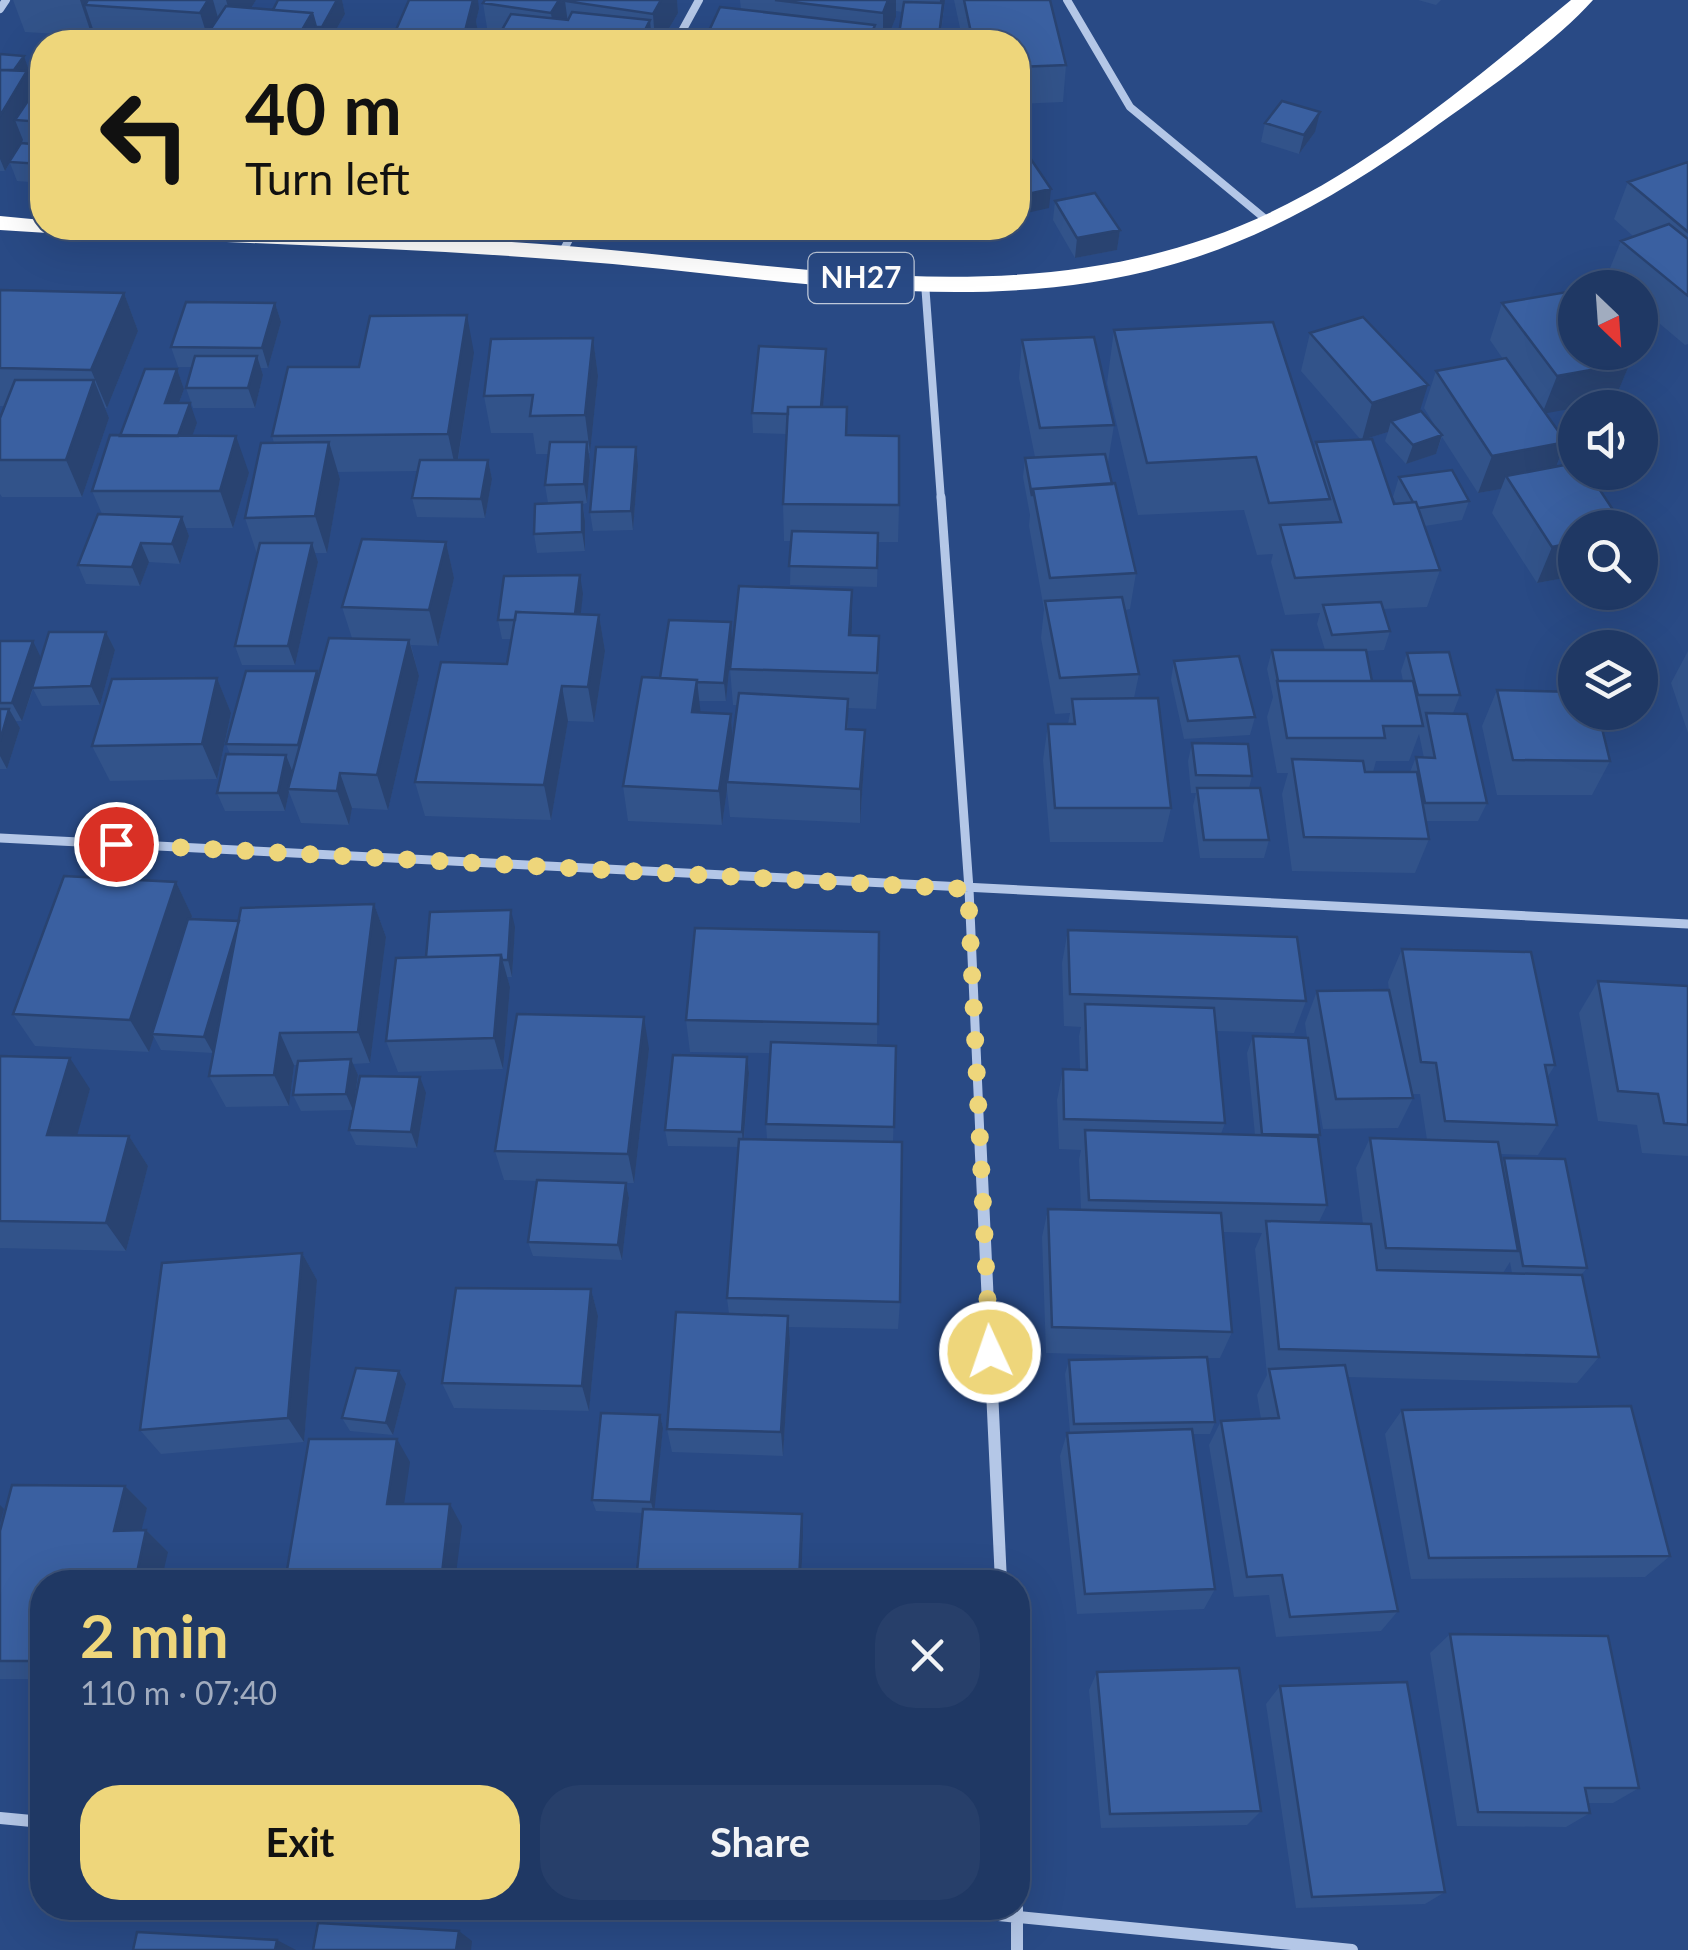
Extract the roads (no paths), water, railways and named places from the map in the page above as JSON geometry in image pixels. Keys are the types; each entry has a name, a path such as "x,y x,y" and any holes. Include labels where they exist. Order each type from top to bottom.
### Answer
{"highway":[{"name":"NH27","path":"301,240 562,253 925,283 1060,282 1162,261 1269,222 1440,117 1583,0"},
{"path":"0,223 30,225"}],"street":[{"path":"0,9 6,0"},
{"path":"683,30 699,0"},
{"path":"1066,0 1130,107 1269,222"},
{"path":"562,253 569,240"},
{"path":"925,283 968,889 1000,1570"},
{"path":"0,838 1688,924"},
{"path":"0,1818 30,1821"},
{"path":"1030,1913 1352,1950"},
{"path":"1017,1920 1017,1950"}]}
